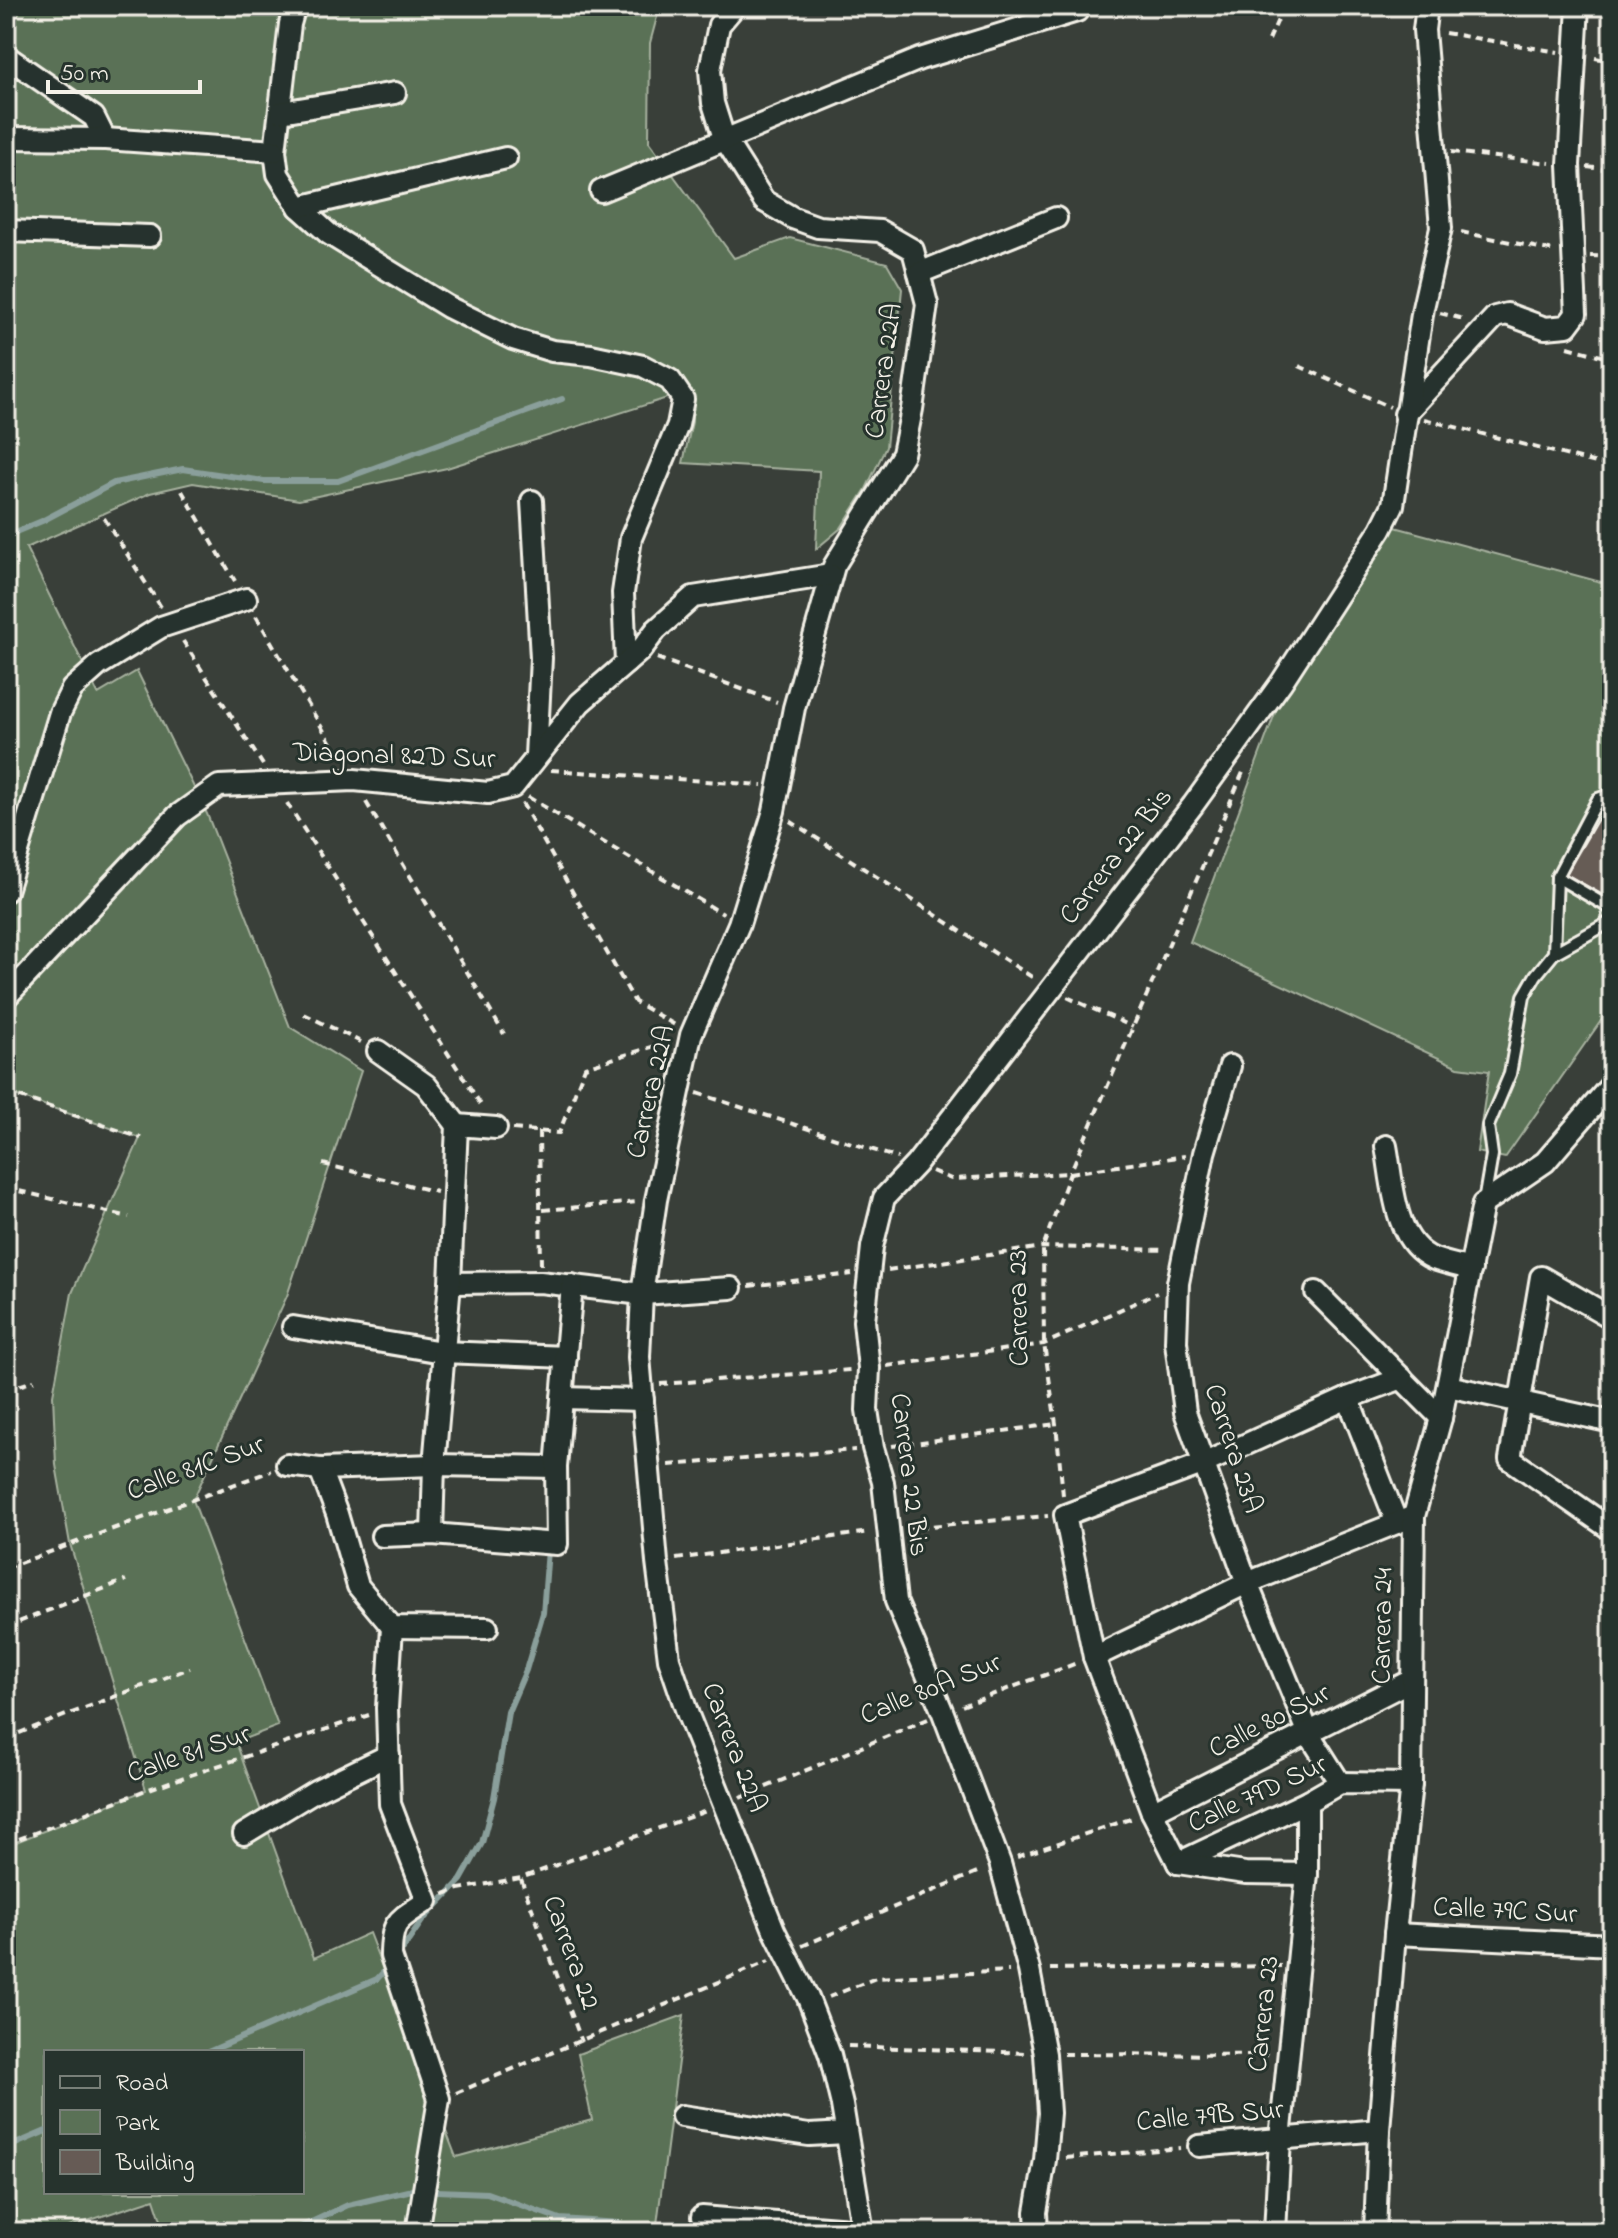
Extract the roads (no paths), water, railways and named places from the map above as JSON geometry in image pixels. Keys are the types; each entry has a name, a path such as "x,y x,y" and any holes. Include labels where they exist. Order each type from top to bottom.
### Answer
{"street":[{"path":"295,6 290,24 275,151 278,174 299,207 329,234 448,307 513,339 552,351 643,366 670,380 683,399 678,425 631,538 623,593 633,657"},
{"name":"Carrera 22A","path":"735,6 719,25 710,70 713,103 724,138 764,201 793,218 818,227 880,231 913,250 927,304 903,454 845,544 831,575 794,708 774,811 739,924 691,1035 656,1200 642,1294 639,1357 669,1659 688,1715 774,1930 830,2055 863,2231"},
{"path":"601,191 920,59 1077,11 1077,6"},
{"name":"Carrera 22 Bis","path":"1037,2232 1036,2212 1049,2113 1045,2054 1029,1970 1000,1863 896,1601 883,1482 867,1410 869,1368 864,1321 867,1273 884,1198 916,1164 1193,805 1281,683 1381,529 1393,505 1423,308 1441,228 1424,30 1427,6"},
{"path":"1405,414 1495,317 1507,314 1545,328 1567,326 1576,314 1569,165 1578,6"},
{"path":"6,56 94,117 105,139"},
{"path":"281,112 395,93"},
{"path":"6,138 105,139 275,151"},
{"path":"299,207 506,158"},
{"path":"919,273 1056,218"},
{"path":"6,231 150,236"},
{"path":"532,501 541,658 532,762"},
{"name":"Diagonal 82D Sur","path":"6,997 177,816 219,786 354,780 488,793 513,787 580,703 633,657 656,630 693,597 831,575"},
{"path":"6,891 60,713 72,689 99,665 161,627 246,599"},
{"path":"378,1051 426,1085 457,1125 450,1283 442,1352 432,1534"},
{"name":"Carrera 23A","path":"1230,1066 1204,1153 1178,1283 1176,1342 1185,1412 1247,1583 1309,1734 1340,1783"},
{"path":"1483,1204 1545,1162 1612,1084"},
{"path":"457,1125 496,1128"},
{"path":"1386,1146 1399,1217 1408,1237 1430,1258 1471,1269"},
{"name":"Carrera 24","path":"1375,2232 1379,2130 1411,1784 1412,1680 1405,1520 1441,1418 1483,1204"},
{"path":"1612,1318 1541,1277 1510,1459 1612,1530"},
{"path":"450,1283 540,1282 642,1294 731,1288"},
{"path":"382,1536 432,1534 557,1544 556,1467 572,1285"},
{"path":"1316,1292 1441,1418"},
{"path":"293,1327 442,1352 566,1357"},
{"path":"1307,1874 1245,1873 1178,1863 1152,1812 1094,1657 1065,1515 1205,1463 1348,1398 1402,1378"},
{"path":"1448,1386 1612,1422"},
{"path":"562,1398 642,1393"},
{"path":"1094,1657 1247,1583 1405,1520 1348,1398"},
{"name":"Calle 81C Sur","path":"287,1465 320,1469 434,1465 556,1467"},
{"path":"320,1469 358,1586 392,1627 387,1708 390,1804 427,1901 398,1921 391,1932 391,1956 439,2099 417,2232"},
{"path":"392,1627 487,1628"},
{"name":"Calle 80 Sur","path":"1152,1812 1412,1680"},
{"path":"244,1834 315,1791 389,1755"},
{"name":"Calle 79D Sur","path":"1178,1863 1307,1802 1340,1783 1411,1784"},
{"name":"Carrera 23","path":"1275,2232 1280,2139 1307,1874 1307,1802"},
{"name":"Calle 79C Sur","path":"1395,1934 1612,1945"},
{"path":"682,2116 809,2135 846,2133"},
{"name":"Calle 79B Sur","path":"1199,2146 1379,2130"},
{"path":"702,2217 863,2231"}],"lane":[{"path":"1554,953 1557,877 1598,799 1612,794"},
{"path":"1557,877 1612,909"},
{"path":"1483,1204 1492,1155 1488,1126 1510,1074 1524,996 1554,953 1612,921"}],"waterway":[{"path":"6,536 114,483 183,469 264,481 338,481 562,399"},
{"path":"398,1956 422,1921 461,1880 482,1843 494,1798 508,1712 526,1670 543,1613 548,1550"},
{"path":"213,2050 377,1979 390,1965"},
{"path":"6,2148 44,2132"},
{"path":"290,2232 348,2205 412,2190 487,2193 560,2219 619,2223"}]}
